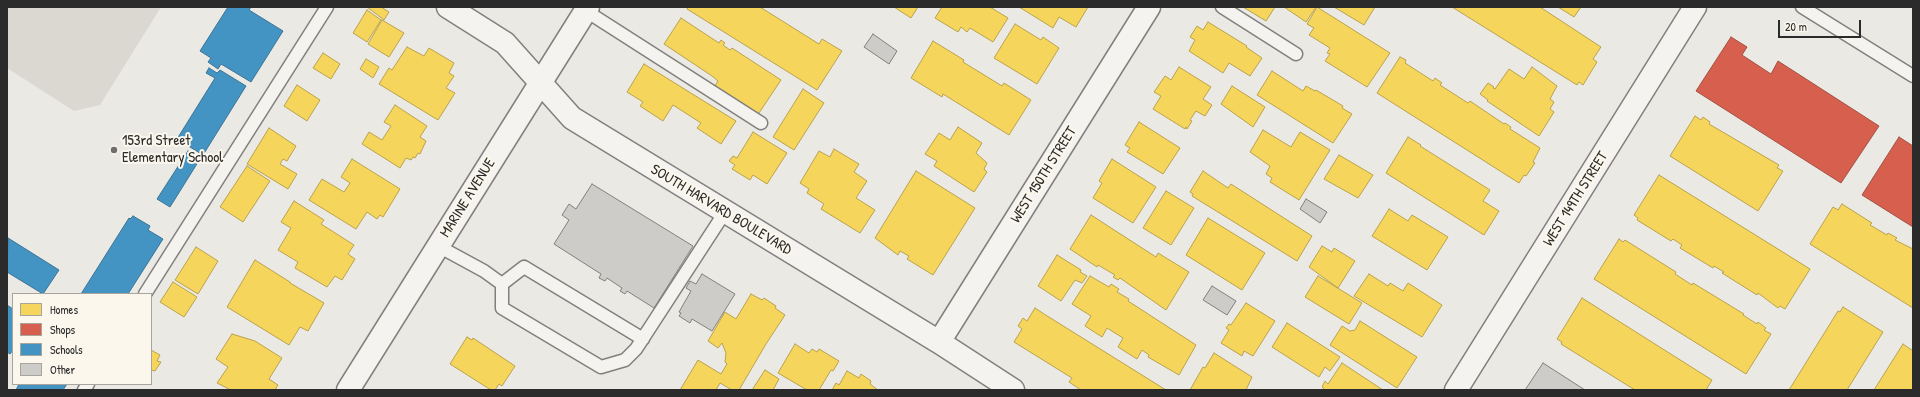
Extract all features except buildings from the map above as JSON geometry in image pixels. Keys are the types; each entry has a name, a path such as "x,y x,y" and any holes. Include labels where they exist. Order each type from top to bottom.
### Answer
{"street":[{"name":"SOUTH HARVARD BOULEVARD","path":"448,7 505,43 572,118 939,342 1013,390"},
{"name":"WEST 150TH STREET","path":"939,342 1149,7"},
{"name":"WEST 149TH STREET","path":"1456,390 1695,7"},
{"name":"MARINE AVENUE","path":"348,390 587,9"}],"lane":[{"path":"146,293 327,7"},
{"path":"1222,7 1296,54"},
{"path":"1802,7 1913,76"},
{"path":"587,9 762,123"},
{"path":"502,284 502,308 601,367 625,360 643,339 724,212"},
{"path":"438,246 484,271 502,284"},
{"path":"502,284 524,267 643,339"}],"shaded area":[{"path":"7,7 161,7 100,105 74,111 7,68"}],"place":[{"name":"153rd Street Elementary School","path":"114,150"}]}
